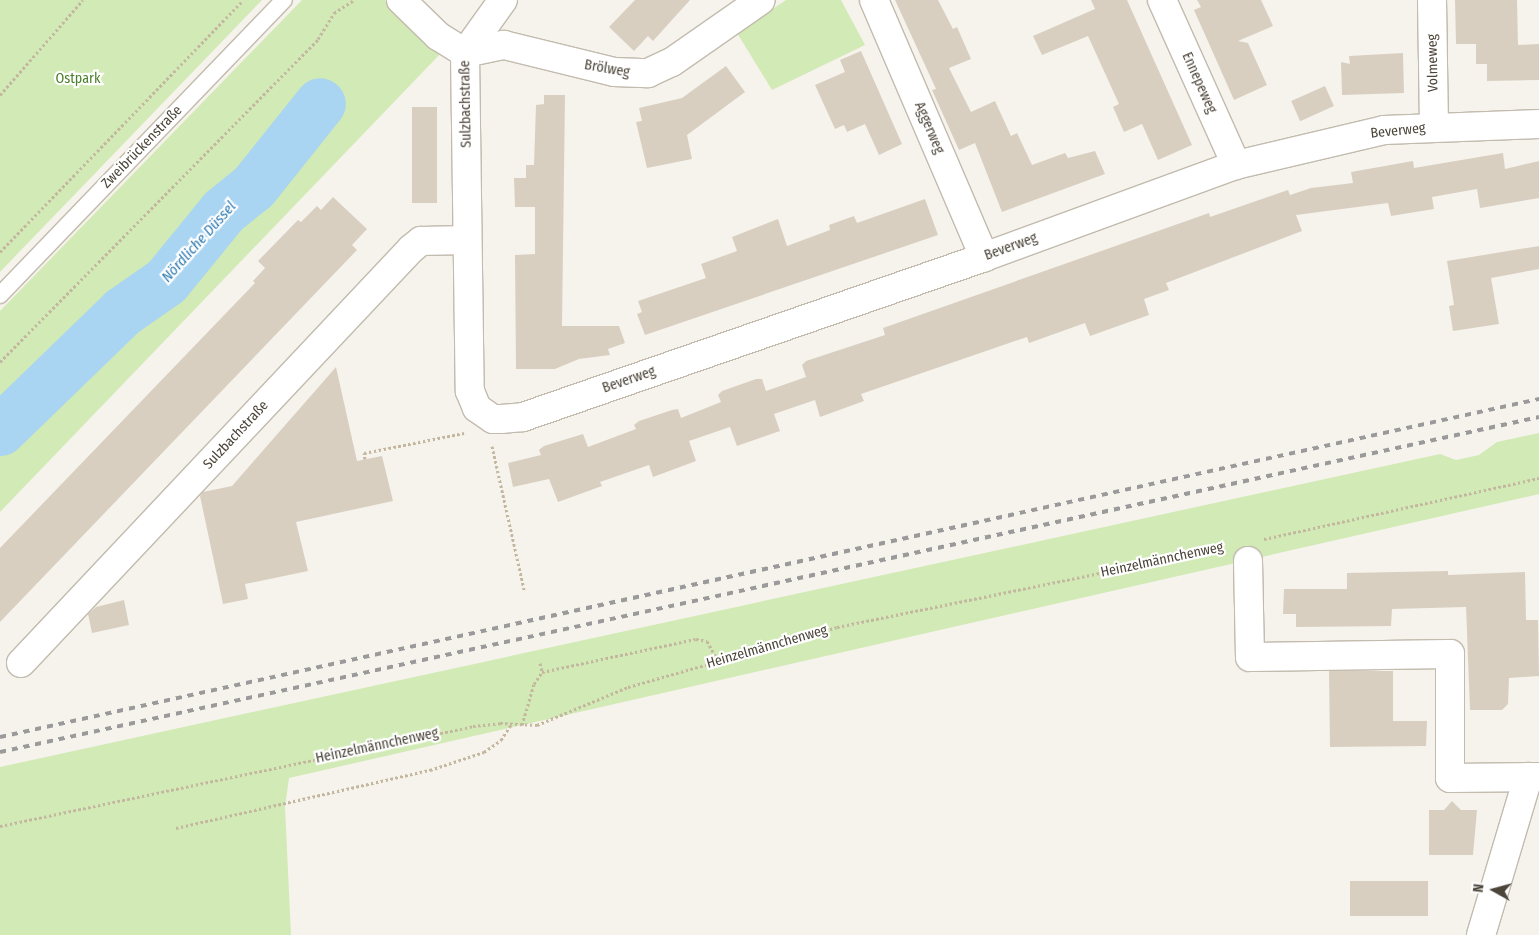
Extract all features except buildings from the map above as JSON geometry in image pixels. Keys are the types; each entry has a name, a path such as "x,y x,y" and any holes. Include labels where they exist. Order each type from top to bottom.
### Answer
{"street":[{"name":"Sulzbachstraße","path":"401,0 454,48 465,52 470,391 478,408 493,418"},
{"path":"465,52 503,0"},
{"name":"Brölweg","path":"465,52 504,45 614,72 648,73 672,62 761,0"},
{"name":"Aggerweg","path":"874,0 984,257"},
{"name":"Ennepeweg","path":"1162,0 1236,165"},
{"name":"Volmeweg","path":"1432,0 1434,127"},
{"name":"Beverweg","path":"493,418 523,417 984,257 1236,165 1384,130 1539,124"},
{"name":"Sulzbachstraße","path":"21,664 411,249 421,241 467,240"},
{"path":"1244,550 1250,657 1450,654 1450,778 1533,777 1481,935"}],"lane":[{"name":"Zweibrückenstraße","path":"0,295 284,0"}],"path":[{"path":"0,95 83,0"},
{"path":"0,252 243,0"},
{"path":"0,362 318,39 334,13 354,0"},
{"path":"365,459 364,453 476,430 493,418"},
{"path":"493,418 491,435 494,457 524,589"},
{"name":"Heinzelmännchenweg","path":"0,826 473,726 512,723 537,725 628,687 837,628 1244,550 1539,478"},
{"path":"522,725 534,684 542,672 696,639 707,641 718,661"},
{"path":"540,662 542,672"},
{"path":"176,828 430,770 484,752 501,740 512,723"}],"green space":[{"name":"Ostpark","path":"0,0 262,0 0,272"},
{"path":"302,0 385,0 443,51 0,512 0,311"},
{"path":"786,0 841,0 865,45 772,90 737,33"},
{"path":"1539,433 1539,494 289,778 285,807 291,935 0,935 0,767 1440,454 1456,460 1479,455 1497,442"}],"waterway":[{"name":"Nördliche Düssel","path":"0,430 123,311 166,281 223,211 253,187 320,103"}],"railway":[{"path":"0,737 1539,399"},
{"path":"0,752 1539,417"}]}
